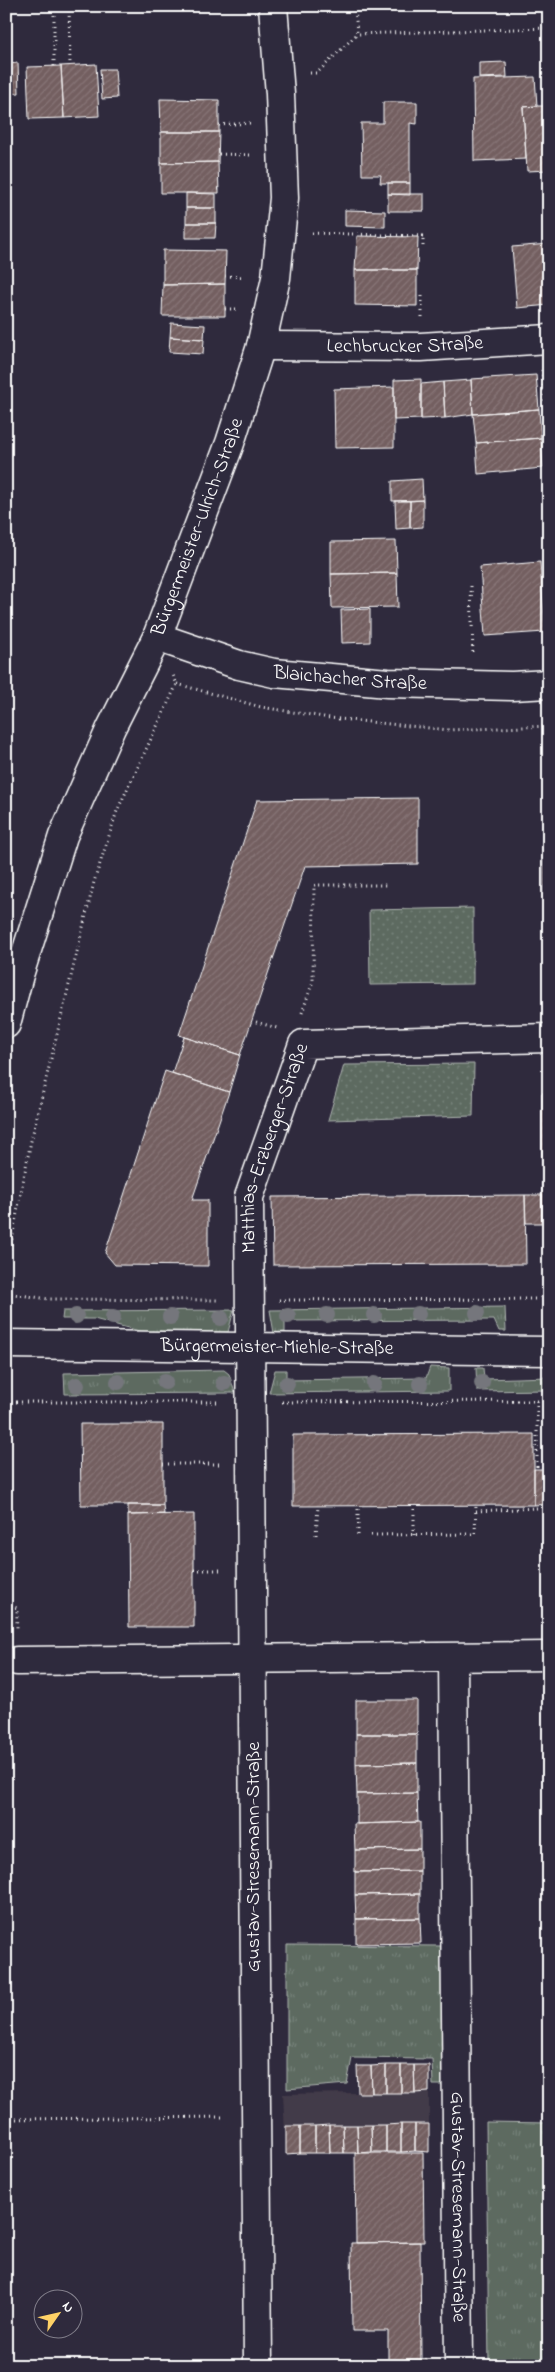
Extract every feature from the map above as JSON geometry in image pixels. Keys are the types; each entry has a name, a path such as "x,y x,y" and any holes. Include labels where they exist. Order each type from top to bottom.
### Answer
{"street":[{"name":"Bürgermeister-Ulrich-Straße","path":"6,1024 19,975 63,836 111,728 157,637 230,443 261,346 276,278 284,198 279,76 273,6"},
{"name":"Lechbrucker Straße","path":"261,346 422,347 544,340"},
{"name":"Blaichacher Straße","path":"157,637 238,665 274,674 388,683 549,684"},
{"name":"Matthias-Erzberger-Straße","path":"250,1349 249,1197 304,1044 549,1038"},
{"name":"Bürgermeister-Miehle-Straße","path":"6,1344 549,1352"},
{"name":"Gustav-Stresemann-Straße","path":"250,1349 254,1658 258,2366"},
{"path":"17,1661 549,1656"},
{"name":"Gustav-Stresemann-Straße","path":"453,1658 459,2366"}],"path":[{"path":"54,6 54,66"},
{"path":"69,6 70,65"},
{"path":"355,6 357,34"},
{"path":"279,76 317,73 357,34 549,28"},
{"path":"281,232 423,236 423,249"},
{"path":"544,340 549,452"},
{"path":"471,586 474,685"},
{"path":"6,1269 31,1141 94,882 117,811 177,684 262,707 330,718 449,730 549,726"},
{"path":"301,1016 313,981 314,885 388,885"},
{"path":"537,1401 537,1470"},
{"path":"164,1464 251,1463"},
{"path":"371,1535 475,1534 476,1505"},
{"path":"476,1511 538,1508 538,1505"},
{"path":"316,1535 318,1506"},
{"path":"358,1506 358,1535"},
{"path":"414,1506 414,1535"},
{"path":"6,2119 256,2117"}],"shaded area":[{"path":"429,2065 429,2152 286,2154 283,2094 357,2093 357,2066"}],"green space":[{"path":"473,908 473,984 370,985 369,910"},
{"path":"474,1064 473,1116 328,1120 344,1065"},
{"path":"505,1307 506,1331 499,1331 494,1320 285,1321 285,1332 274,1333 270,1310"},
{"path":"234,1310 228,1332 147,1333 94,1319 62,1319 63,1311"},
{"path":"430,1367 449,1368 449,1391 269,1393 275,1370 286,1370 286,1380 426,1378"},
{"path":"476,1368 483,1368 484,1379 549,1377 549,1390 477,1391"},
{"path":"224,1370 229,1374 235,1393 65,1394 64,1373"},
{"path":"287,1945 441,1946 445,2085 433,2085 432,2059 352,2058 347,2084 287,2089"},
{"path":"486,2122 549,2123 549,2366 489,2366"}],"building":[{"path":"506,62 507,77 479,78 479,63"},
{"path":"18,63 19,93 6,94 6,64"},
{"path":"96,64 99,116 64,118 61,66"},
{"path":"61,66 64,118 29,119 27,67"},
{"path":"100,69 115,69 117,98 102,99"},
{"path":"535,77 537,106 523,107 526,159 474,161 473,79"},
{"path":"160,99 219,100 219,132 161,132"},
{"path":"383,102 417,102 417,124 410,123 410,183 380,183 381,175 362,175 361,123 383,123"},
{"path":"549,106 549,170 527,171 523,107"},
{"path":"161,132 219,132 218,162 161,163"},
{"path":"218,162 219,193 161,193 161,163"},
{"path":"388,183 410,183 410,195 388,194"},
{"path":"186,193 216,194 216,208 186,208"},
{"path":"388,194 424,194 424,211 388,211"},
{"path":"186,208 216,208 216,223 186,223"},
{"path":"345,210 385,211 385,227 345,226"},
{"path":"186,223 216,223 215,238 186,238"},
{"path":"357,236 418,237 417,270 355,270"},
{"path":"549,244 549,305 517,308 512,247"},
{"path":"163,250 226,251 225,284 163,285"},
{"path":"355,270 417,270 417,306 355,305"},
{"path":"225,284 225,316 162,316 163,285"},
{"path":"171,323 205,325 204,339 170,337"},
{"path":"170,337 204,339 203,354 169,352"},
{"path":"536,375 539,409 473,414 471,379"},
{"path":"421,379 421,419 394,420 394,380"},
{"path":"471,380 473,414 445,418 443,382"},
{"path":"443,382 445,418 421,419 421,384"},
{"path":"394,387 394,447 335,448 334,389"},
{"path":"539,409 541,438 476,443 473,414"},
{"path":"541,438 543,468 478,474 476,443"},
{"path":"422,479 423,500 392,501 392,481"},
{"path":"423,500 423,527 410,528 410,501"},
{"path":"395,501 410,501 410,528 396,529"},
{"path":"396,541 397,573 331,574 331,542"},
{"path":"540,562 545,632 485,636 480,567"},
{"path":"397,573 398,607 332,608 331,574"},
{"path":"546,607 549,607 549,644"},
{"path":"370,609 370,642 342,643 341,610"},
{"path":"418,798 418,864 305,866 240,1055 179,1035 257,800"},
{"path":"544,837 549,837 549,909 544,909"},
{"path":"545,941 549,941 549,981 546,981"},
{"path":"546,981 549,981 549,1008 546,1008"},
{"path":"184,1037 240,1055 229,1092 172,1073"},
{"path":"165,1071 229,1092 192,1200 208,1200 208,1266 115,1265 105,1253"},
{"path":"542,1093 549,1093 549,1223 542,1223"},
{"path":"525,1195 542,1195 542,1223 526,1223"},
{"path":"525,1195 526,1264 273,1265 272,1197"},
{"path":"80,1424 163,1424 163,1505 81,1505"},
{"path":"534,1434 534,1505 293,1506 293,1435"},
{"path":"534,1469 549,1469 549,1524 548,1504 534,1505"},
{"path":"128,1505 163,1505 164,1514 128,1515"},
{"path":"194,1514 194,1627 129,1627 128,1515"},
{"path":"356,1700 417,1700 417,1734 356,1734"},
{"path":"356,1734 417,1734 417,1763 356,1764"},
{"path":"417,1763 417,1793 357,1794 356,1764"},
{"path":"417,1793 418,1822 357,1824 357,1794"},
{"path":"420,1822 420,1849 355,1850 354,1824"},
{"path":"420,1849 420,1871 355,1872 355,1850"},
{"path":"420,1871 420,1894 355,1895 355,1872"},
{"path":"420,1894 420,1918 356,1919 355,1895"},
{"path":"420,1918 421,1943 356,1944 356,1919"},
{"path":"386,2065 401,2065 401,2093 386,2093"},
{"path":"386,2065 386,2093 372,2093 371,2066"},
{"path":"401,2065 414,2065 415,2093 401,2093"},
{"path":"414,2065 429,2065 429,2092 415,2093"},
{"path":"357,2066 371,2066 372,2093 358,2093"},
{"path":"401,2124 415,2124 415,2151 401,2152"},
{"path":"401,2124 401,2152 386,2152 386,2125"},
{"path":"415,2124 429,2124 429,2152 415,2151"},
{"path":"329,2125 343,2125 344,2153 330,2153"},
{"path":"329,2125 330,2153 315,2153 315,2126"},
{"path":"343,2125 357,2125 358,2153 344,2153"},
{"path":"357,2125 371,2125 372,2152 358,2153"},
{"path":"371,2125 386,2125 386,2152 372,2152"},
{"path":"286,2126 300,2126 300,2153 286,2154"},
{"path":"300,2126 315,2126 315,2153 300,2153"},
{"path":"355,2153 423,2153 424,2242 356,2243"},
{"path":"420,2242 421,2360 388,2360 388,2331 352,2331 351,2243"},
{"path":"356,2360 426,2360 426,2366 356,2366"}]}
